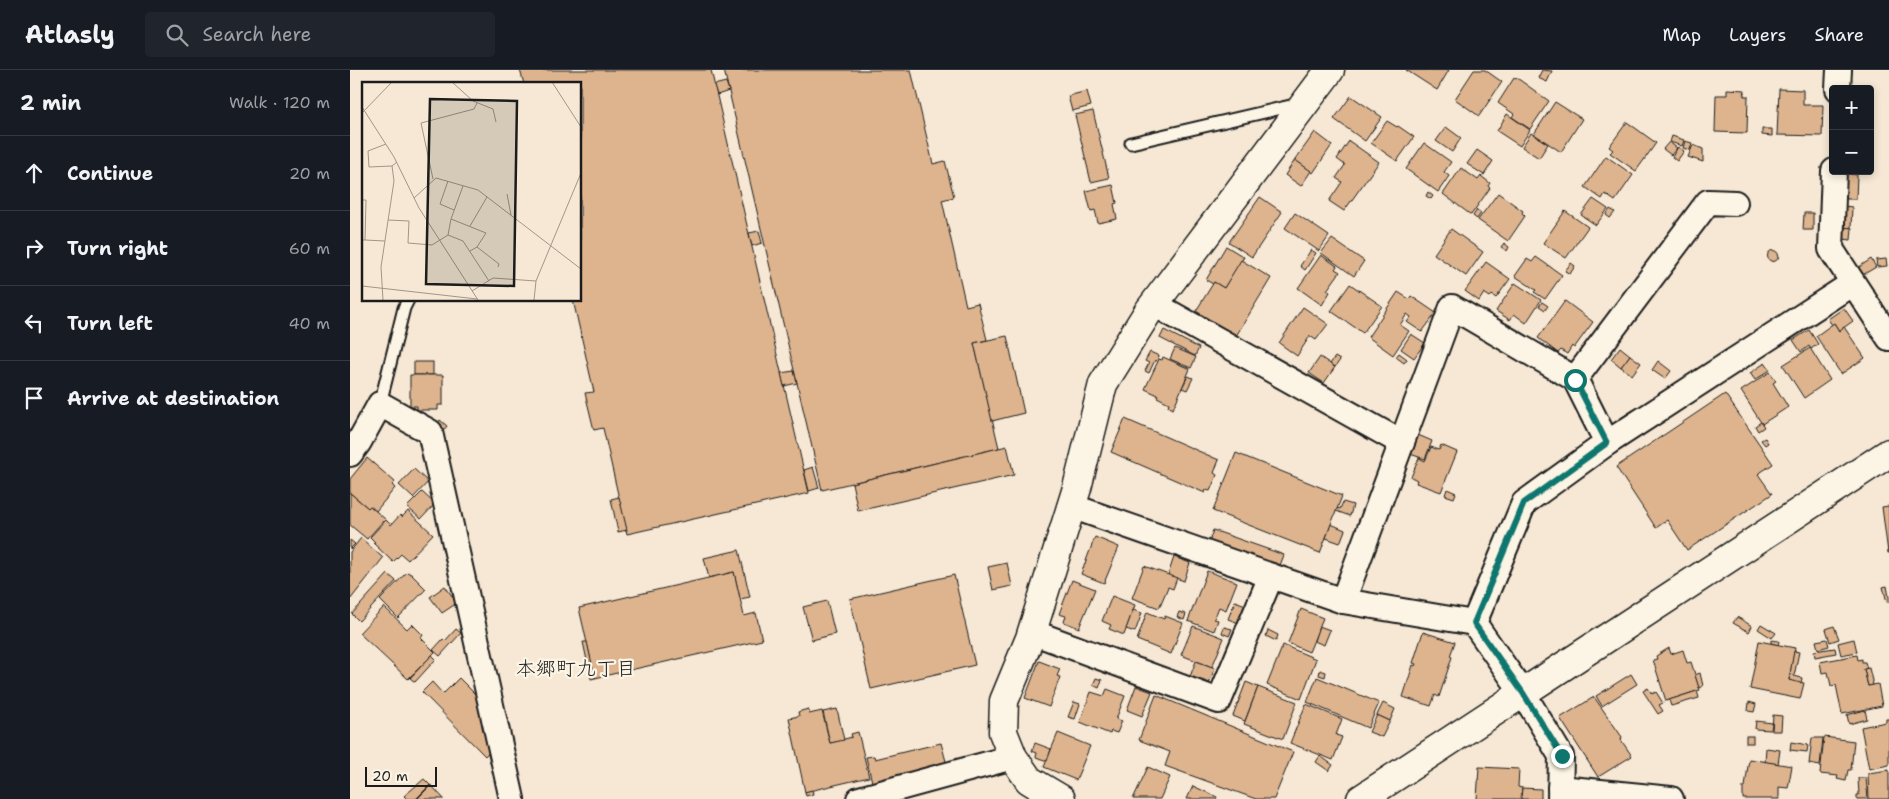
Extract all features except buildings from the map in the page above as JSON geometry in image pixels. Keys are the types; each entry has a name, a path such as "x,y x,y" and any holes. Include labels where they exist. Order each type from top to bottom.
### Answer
{"street":[{"path":"1062,799 1029,780 1013,757 1003,732 1004,701 1032,632 1071,506 1103,384 1154,304 1330,70"},
{"path":"1838,85 1839,70"},
{"path":"1834,175 1831,249 1889,338"},
{"path":"1575,380 1708,202 1735,203"},
{"path":"1474,623 1524,503 1607,443 1853,283"},
{"path":"1154,304 1402,443"},
{"path":"1343,601 1452,307 1575,380 1607,443"},
{"path":"350,454 359,442 380,404 430,432 512,799"},
{"path":"1361,799 1889,453"},
{"path":"1071,506 1343,601 1474,623 1523,693 1562,756 1560,794 1671,799"},
{"path":"1032,632 1219,701 1271,576"},
{"path":"859,799 1013,757"}],"lane":[{"path":"1131,142 1306,102"},
{"path":"380,404 404,308 408,301"}],"district":[{"name":"本郷町九丁目","path":"576,668"}],"route":[{"path":"1562,756 1523,693 1474,623 1524,503 1607,443 1575,380"}]}
